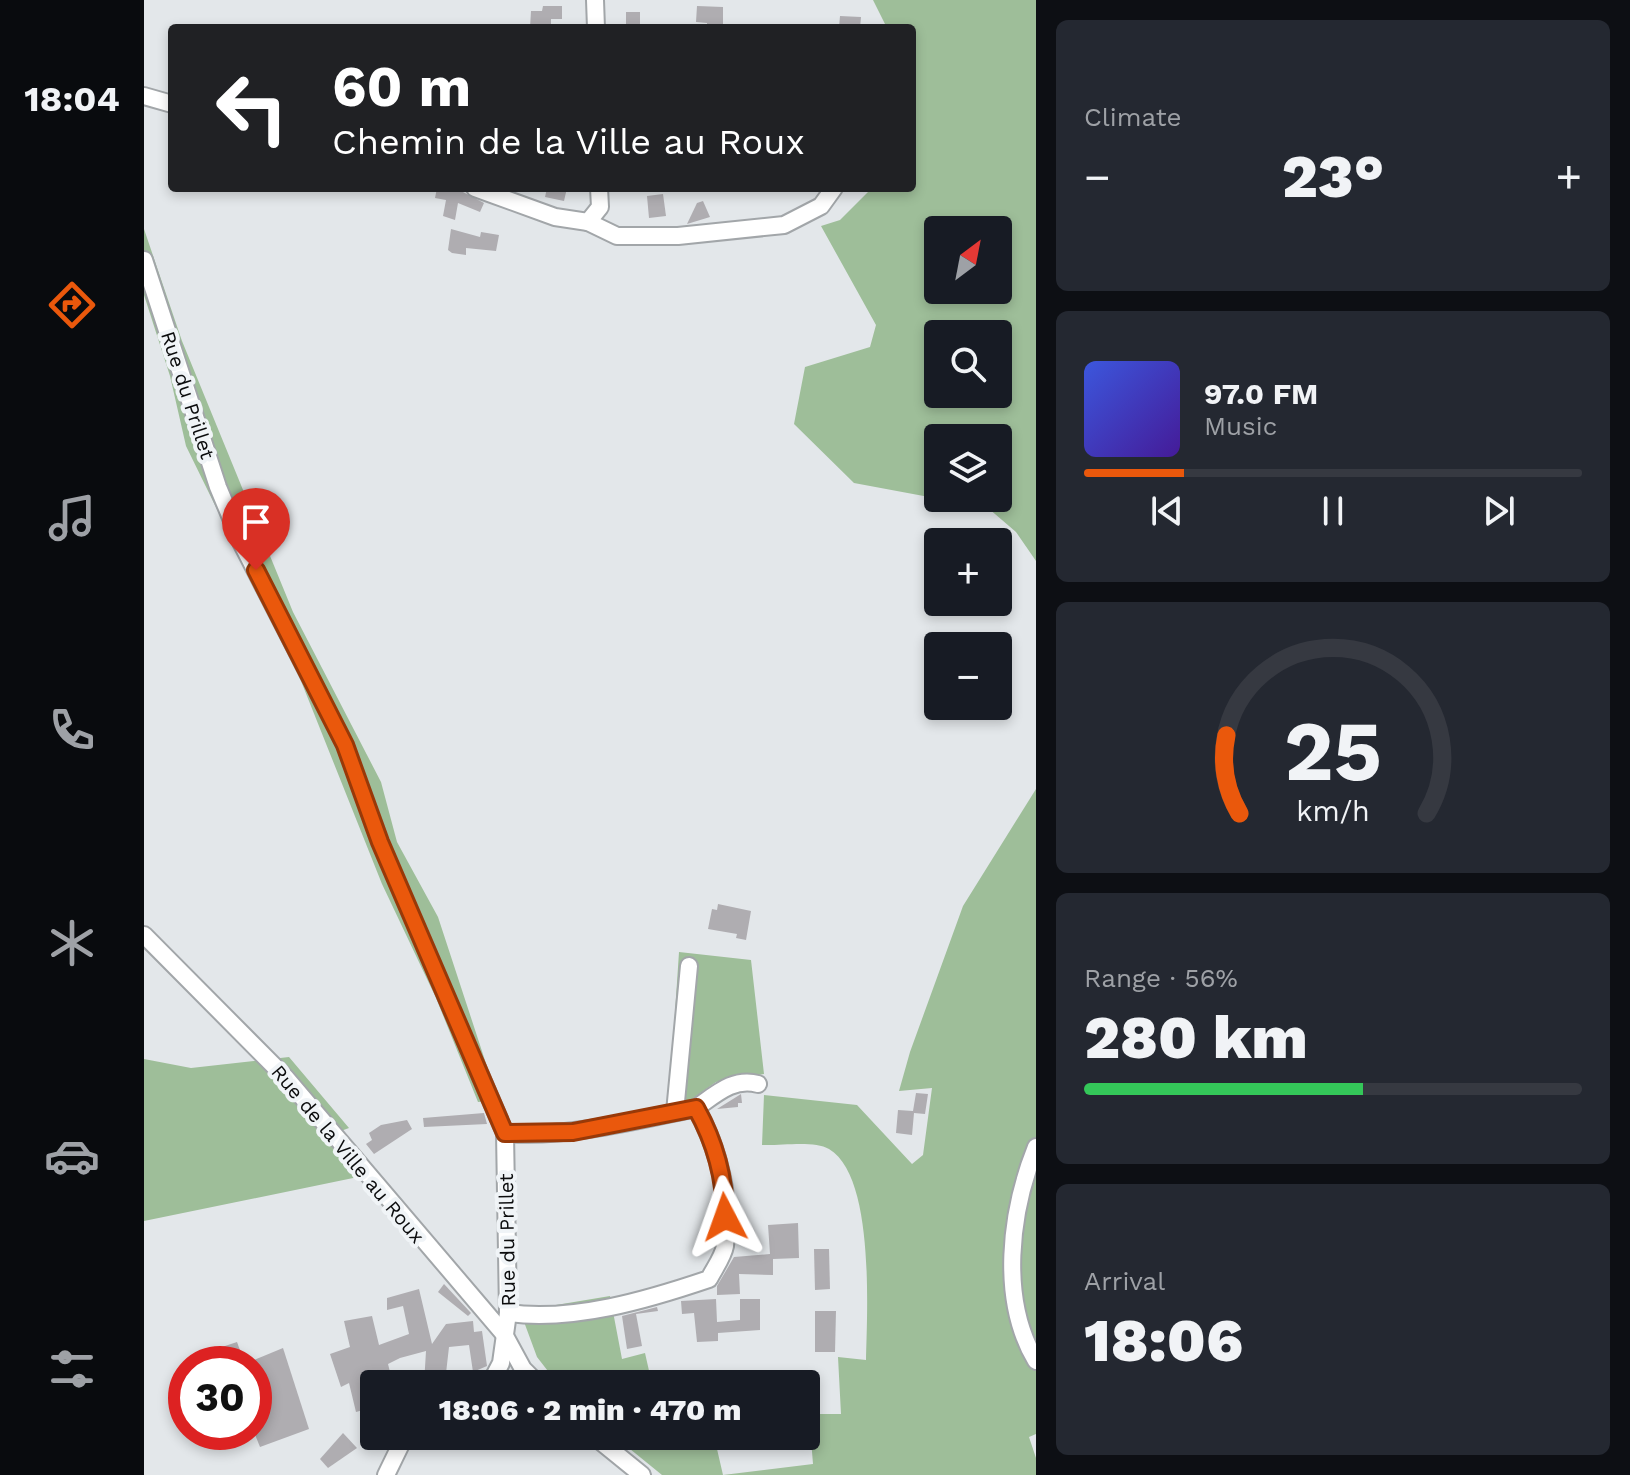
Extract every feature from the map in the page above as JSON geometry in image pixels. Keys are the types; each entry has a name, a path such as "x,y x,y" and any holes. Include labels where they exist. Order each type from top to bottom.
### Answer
{"street":[{"path":"595,0 596,24"},
{"path":"144,96 168,103"},
{"path":"486,192 555,217 588,222 617,236 678,236 784,225 821,206 831,192"},
{"path":"588,222 600,207 599,192"},
{"name":"Rue du Prillet","path":"144,260 218,487 242,544 345,745 380,842 505,1133 508,1313 497,1370"},
{"name":"Rue de la Ville au Roux","path":"144,935 269,1059 504,1334 524,1370"},
{"path":"675,1112 689,966"},
{"path":"505,1133 573,1132 696,1108 723,1089 745,1080 758,1084"},
{"path":"508,1313 543,1318 671,1292 709,1279 725,1248 725,1186 709,1130 696,1108"},
{"path":"1036,1147 1028,1168 1012,1255 1017,1311 1026,1345 1036,1361"},
{"path":"386,1475 398,1450"},
{"path":"611,1450 642,1475"}],"green space":[{"path":"873,0 1036,0 1036,561 1016,532 993,512 1012,512 1012,424 924,424 924,496 854,483 794,424 805,367 870,347 876,325 821,226 840,220 868,192 916,192 916,24 885,24"},
{"path":"144,229 182,341 293,612 381,782 397,842 438,917 498,1100 478,1102 436,998 382,884 301,681 186,446 170,376 144,295"},
{"path":"1036,789 1036,1434 1029,1437 1036,1458 1036,1475 723,1475 813,1464 812,1450 820,1450 820,1414 841,1414 838,1357 866,1360 865,1247 854,1187 844,1164 823,1146 762,1145 764,1095 857,1105 912,1164 923,1155 932,1088 899,1091 910,1052 963,906"},
{"path":"679,952 751,960 764,1074 716,1082 689,1101 696,1118 668,1120"},
{"path":"289,1057 349,1128 330,1135 358,1177 144,1221 144,1059 191,1068"},
{"path":"610,1296 622,1359 645,1353 649,1370 547,1370 537,1357 520,1311"},
{"path":"631,1450 717,1450 723,1475 662,1475"}],"building":[{"path":"543,6 562,6 562,19 551,19 551,24 530,24 531,11 542,11"},
{"path":"697,6 723,7 723,24 696,22"},
{"path":"626,12 640,12 640,24 626,24"},
{"path":"840,16 861,17 860,24 839,24"},
{"path":"436,192 463,192 484,203 480,212 458,203 455,220 443,216 446,200 435,198"},
{"path":"546,192 566,192 564,201 545,197"},
{"path":"663,194 666,216 649,218 647,196"},
{"path":"703,201 710,217 687,224 697,203"},
{"path":"451,229 480,237 481,232 499,235 496,251 466,248 466,255 452,253 448,250"},
{"path":"718,904 751,911 746,940 736,938 737,934 708,929 712,909 717,910"},
{"path":"916,1093 928,1094 925,1114 914,1113 912,1135 896,1133 898,1110 913,1111"},
{"path":"741,1094 742,1103 738,1103 738,1107 717,1109"},
{"path":"484,1113 487,1124 424,1127 423,1118"},
{"path":"407,1120 412,1129 374,1154 366,1144 372,1140 369,1133 381,1125"},
{"path":"798,1223 799,1258 773,1259 773,1275 739,1274 740,1294 717,1295 717,1286 734,1257 770,1254 768,1225"},
{"path":"814,1249 829,1249 830,1289 815,1290"},
{"path":"444,1284 471,1313 468,1316 438,1292"},
{"path":"419,1289 432,1344 446,1324 473,1321 474,1332 482,1331 487,1366 473,1370 469,1345 449,1347 446,1370 425,1370 426,1351 388,1364 390,1370 360,1370 360,1411 356,1412 349,1383 341,1387 330,1354 350,1347 344,1321 372,1316 379,1345 409,1334 403,1306 387,1310 387,1298"},
{"path":"716,1299 717,1322 740,1320 740,1299 760,1299 760,1330 718,1333 718,1341 697,1342 694,1313 682,1314 681,1301"},
{"path":"657,1307 658,1311 636,1314 642,1346 627,1349 622,1316"},
{"path":"815,1311 836,1311 835,1352 815,1352"},
{"path":"283,1348 309,1429 272,1443 272,1353"},
{"path":"343,1433 357,1448 328,1468 320,1459"}],"route":[{"path":"256,570 345,745 380,842 505,1133 573,1132 696,1108 709,1130 725,1186 725,1217"}]}
